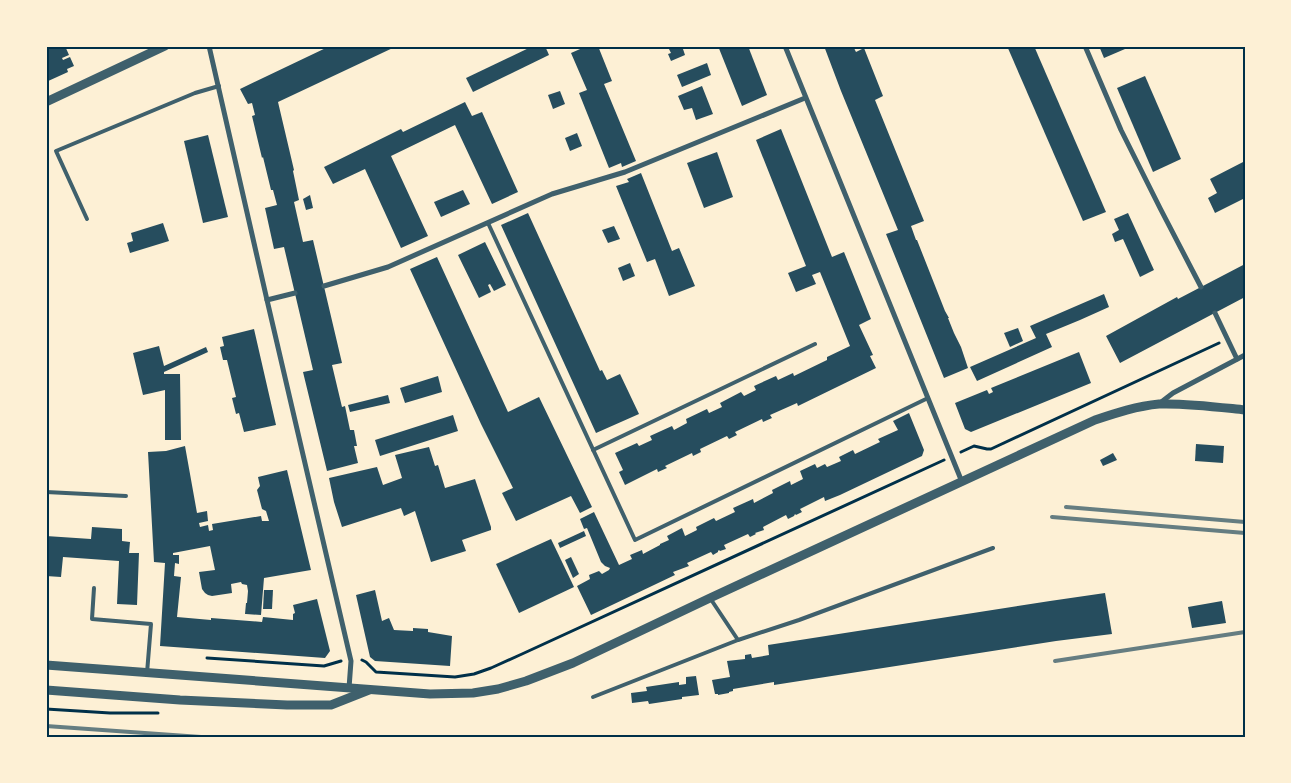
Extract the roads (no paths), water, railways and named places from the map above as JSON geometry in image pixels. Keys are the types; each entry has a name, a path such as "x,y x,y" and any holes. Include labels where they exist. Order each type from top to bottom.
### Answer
{"street":[{"path":"46,102 165,46"},
{"path":"209,46 351,661 349,688"},
{"path":"785,46 962,482"},
{"path":"1084,46 1121,130 1201,287"},
{"path":"324,286 388,267 552,194 625,172 805,98"},
{"path":"267,300 295,293"},
{"path":"1215,312 1237,359"},
{"path":"1158,404 1173,393 1245,355"},
{"path":"46,665 430,694 473,693 498,689 526,681 573,663 1095,420 1122,411 1158,404 1245,410"},
{"path":"46,690 180,700 296,705 331,704 372,689"}],"lane":[{"path":"87,219 56,151 195,93 219,86"},
{"path":"488,223 635,540 928,398"},
{"path":"593,450 815,344"},
{"path":"46,492 126,496"},
{"path":"593,698 738,640 799,620 993,548"},
{"path":"94,588 92,619 150,624 146,673"},
{"path":"710,598 738,640"}],"railway":[{"path":"1066,507 1245,522"},
{"path":"1052,517 1245,533"},
{"path":"1055,661 1245,632"},
{"path":"46,726 201,737"}]}
